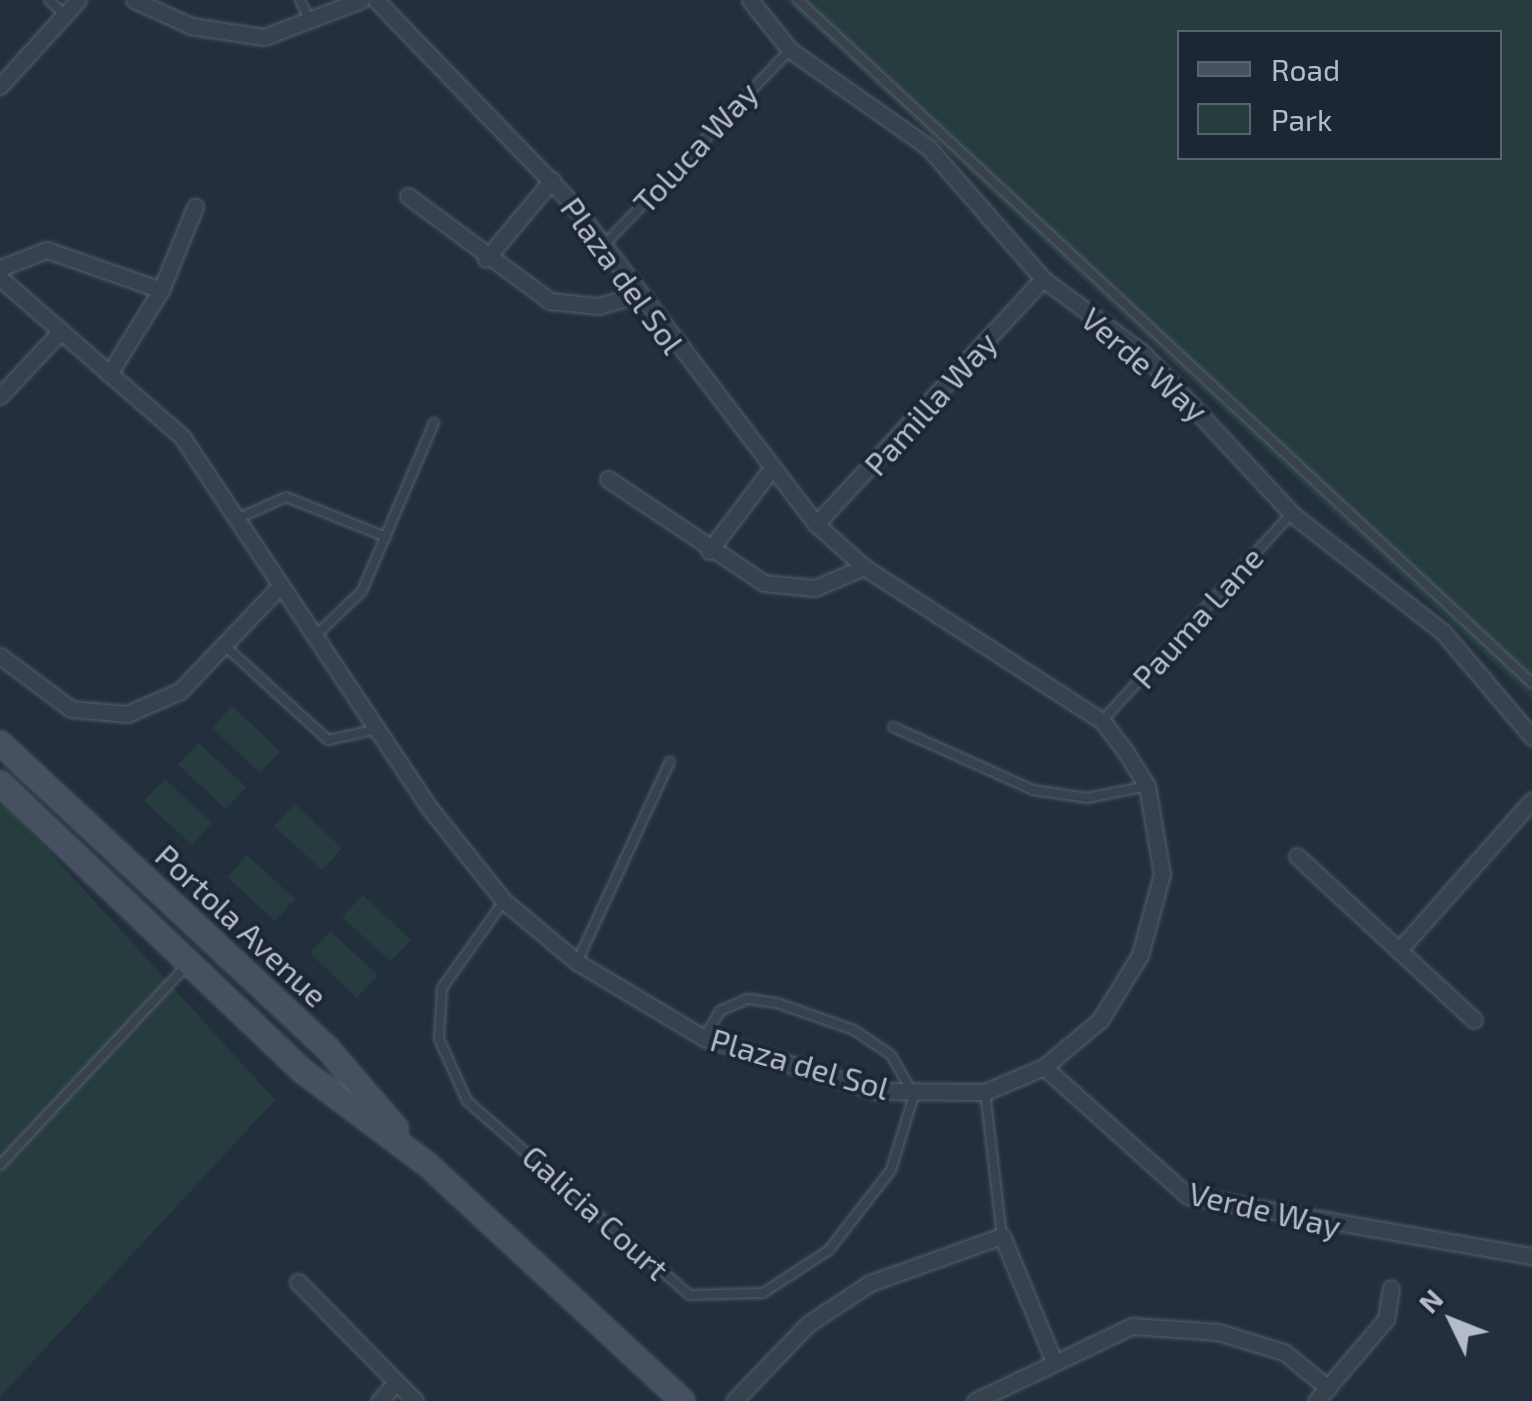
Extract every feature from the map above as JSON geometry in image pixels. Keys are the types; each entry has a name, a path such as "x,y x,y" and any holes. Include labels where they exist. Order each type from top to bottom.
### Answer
{"main road":[{"name":"Portola Avenue","path":"0,742 327,1048 428,1165"},
{"path":"0,762 71,826 96,833"},
{"name":"Portola Avenue","path":"0,783 304,1072 428,1165 683,1401"}],"street":[{"path":"3,75 78,0"},
{"path":"142,2 191,26 264,37 311,24 361,0"},
{"name":"Plaza del Sol","path":"0,278 57,335 182,438 373,730 504,900 577,962 704,1038 914,1094 985,1092 1044,1067 1100,1020 1140,955 1162,874 1147,786 1102,721 864,567 816,524 770,472 552,180 376,0"},
{"name":"Verde Way","path":"750,0 790,50 928,147 1043,278 1143,353 1292,514 1443,632 1532,738"},
{"path":"486,260 552,180"},
{"path":"408,196 486,260 550,302 598,306 637,295"},
{"path":"109,374 161,290 194,207"},
{"path":"0,268 47,250 161,290"},
{"name":"Pamilla Way","path":"816,524 1043,278"},
{"path":"0,396 57,335"},
{"path":"709,550 770,472"},
{"path":"608,479 748,577 798,590 864,567"},
{"path":"0,656 71,710 113,714 169,698 225,646 280,586"},
{"path":"1399,950 1532,800"},
{"path":"1297,856 1474,1020"},
{"name":"Verde Way","path":"1044,1067 1188,1196 1532,1256"},
{"path":"734,1401 808,1324 870,1283 1002,1236 1052,1357"},
{"path":"298,1282 416,1401"},
{"path":"1316,1401 1386,1320 1391,1288"},
{"path":"974,1401 1101,1333 1172,1326 1284,1352 1328,1388"},
{"path":"379,1401 396,1383"}],"lane":[{"path":"49,0 64,14"},
{"path":"300,0 311,24"},
{"path":"798,0 1532,683"},
{"name":"Toluca Way","path":"602,247 790,50"},
{"path":"314,637 354,604 434,423"},
{"path":"237,518 286,497 386,537"},
{"name":"Pauma Lane","path":"1102,721 1292,514"},
{"path":"225,646 328,740 373,730"},
{"path":"893,727 1033,790 1087,798 1147,786"},
{"path":"577,962 670,762"},
{"name":"Galicia Court","path":"504,900 442,988 438,1040 467,1100 689,1295 763,1294 829,1250 891,1170 914,1094"},
{"path":"0,1165 190,963"},
{"path":"704,1038 720,1011 747,999 778,1002 866,1038 891,1055 914,1094"},
{"path":"985,1092 1002,1236"}],"green space":[{"path":"785,0 1532,0 1532,699"},
{"path":"232,706 280,751 260,773 212,728"},
{"path":"199,743 246,787 226,809 178,765"},
{"path":"165,779 212,823 192,845 144,801"},
{"path":"0,797 275,1100 0,1397"},
{"path":"295,804 342,848 322,870 274,826"},
{"path":"247,855 295,899 275,921 227,877"},
{"path":"363,895 411,940 390,961 342,917"},
{"path":"330,931 378,975 357,998 310,953"}]}
